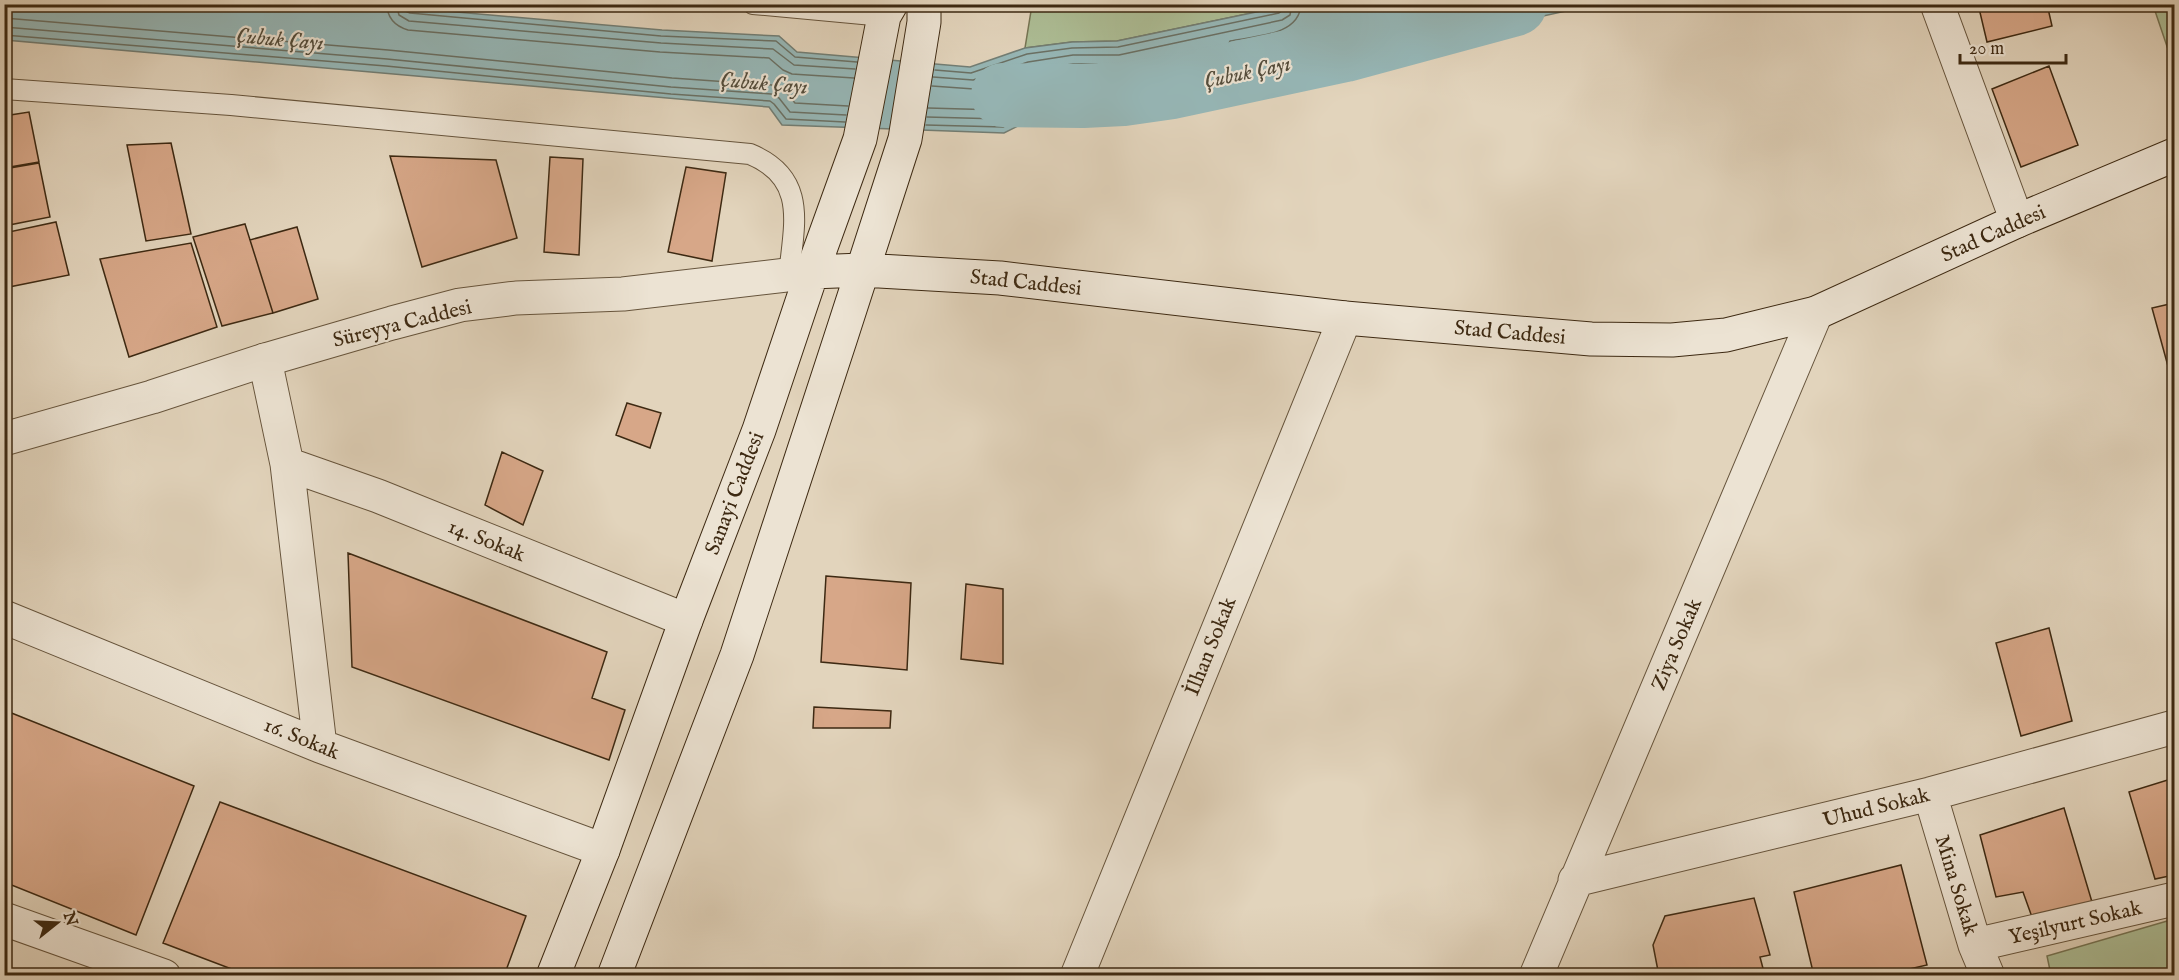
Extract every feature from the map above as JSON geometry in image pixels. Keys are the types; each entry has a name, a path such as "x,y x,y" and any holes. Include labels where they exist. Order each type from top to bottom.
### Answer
{"street":[{"path":"1937,4 2017,221"},
{"name":"Sanayi Caddesi","path":"553,975 603,850 686,620 759,430 801,274 860,139 887,10"},
{"path":"614,975 737,655 905,139 924,13"},
{"name":"Stad Caddesi","path":"801,274 862,270 1000,278 1345,318 1591,339 1672,340 1726,335 1816,313 2017,221 2175,155"},
{"name":"Süreyya Caddesi","path":"4,439 152,397 392,322 460,305 516,298 623,294 801,274"},
{"name":"Ziya Sokak","path":"1536,975 1816,313"},
{"name":"İlhan Sokak","path":"1077,975 1345,318"},
{"path":"265,360 287,464 320,746"},
{"name":"14. Sokak","path":"287,464 378,495 686,620"},
{"name":"16. Sokak","path":"4,617 320,746 603,850"},
{"name":"Uhud Sokak","path":"1575,880 1930,794 2175,727"},
{"name":"Mina Sokak","path":"1930,794 1975,945 1988,975"},
{"name":"Yeşilyurt Sokak","path":"1975,945 2175,899"},
{"path":"4,919 164,975"}],"lane":[{"path":"753,4 887,10"},
{"path":"4,89 231,105 750,154 776,169 786,180 792,193 801,274"}],"green space":[{"path":"1032,5 1290,5 1117,41 1072,42 1025,48"},
{"path":"2153,5 2174,5 2174,67"},
{"path":"2174,919 2174,975 2051,975 2047,956"}],"water":[{"path":"4,5 377,5 662,30 779,36 797,52 970,67 1025,48 1072,42 1117,41 1290,5 1593,5 1390,50 1128,83 1038,116 1004,133 782,125 769,107 5,40"}],"building":[{"path":"1978,4 2047,4 2052,26 1987,42"},
{"path":"2049,66 2078,145 2021,167 1992,89"},
{"path":"29,112 39,162 4,168 4,116"},
{"path":"171,143 191,234 146,241 127,145"},
{"path":"390,156 496,160 517,238 422,267"},
{"path":"550,157 583,159 579,255 544,252"},
{"path":"39,163 50,217 4,226 4,169"},
{"path":"686,167 726,173 712,261 668,252"},
{"path":"56,222 69,275 4,288 4,233"},
{"path":"245,224 273,313 222,326 193,237"},
{"path":"297,227 318,299 273,313 250,240"},
{"path":"191,243 217,327 129,357 100,259"},
{"path":"2174,303 2174,388 2152,308"},
{"path":"627,403 661,413 650,448 616,435"},
{"path":"502,452 543,471 523,525 485,505"},
{"path":"348,553 607,652 592,698 625,710 609,760 352,667"},
{"path":"826,576 911,583 907,670 821,662"},
{"path":"966,584 1003,589 1003,664 961,659"},
{"path":"2049,628 2072,721 2021,736 1996,643"},
{"path":"814,707 891,711 890,728 813,728"},
{"path":"4,710 194,786 136,935 4,882"},
{"path":"2174,778 2174,875 2155,879 2129,792"},
{"path":"220,802 526,916 504,976 366,976 362,974 362,976 250,976 163,943"},
{"path":"2064,808 2092,902 2032,917 2023,892 1996,897 1980,835"},
{"path":"1901,865 1927,965 1879,976 1814,976 1794,892"},
{"path":"1754,898 1770,955 1760,957 1765,976 1659,976 1653,945 1665,916"}],"waterway":[{"name":"Çubuk Çayı","path":"1003,95 1083,96 1123,94 1172,87 1345,50 1515,4"}]}
